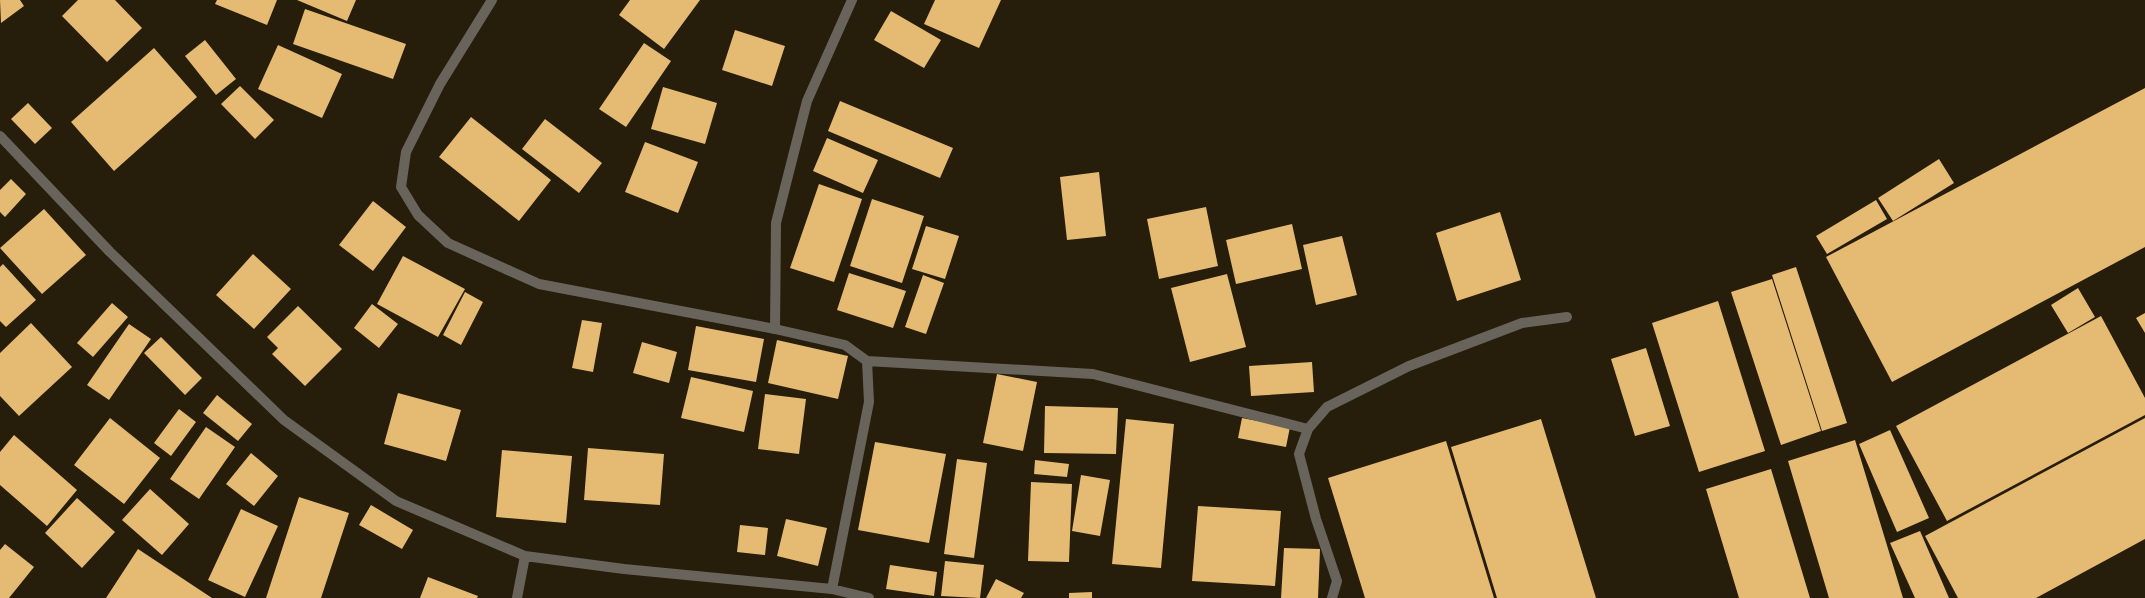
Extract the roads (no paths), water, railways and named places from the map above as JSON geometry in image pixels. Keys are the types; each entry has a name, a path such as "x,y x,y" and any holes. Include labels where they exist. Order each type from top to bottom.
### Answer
{"street":[{"path":"492,0 440,84 406,152 401,187 418,215 448,243 539,284 775,329 845,345 867,361 1093,374 1308,428"},
{"path":"775,329 776,223 807,101 852,0"},
{"path":"0,136 110,252 284,420 396,501 525,556 624,569 832,589 869,598"},
{"path":"1332,598 1337,581 1316,519 1299,454 1308,428 1327,407 1408,366 1522,323 1567,317"},
{"path":"832,589 869,402 867,361"},
{"path":"517,598 525,556"}]}
